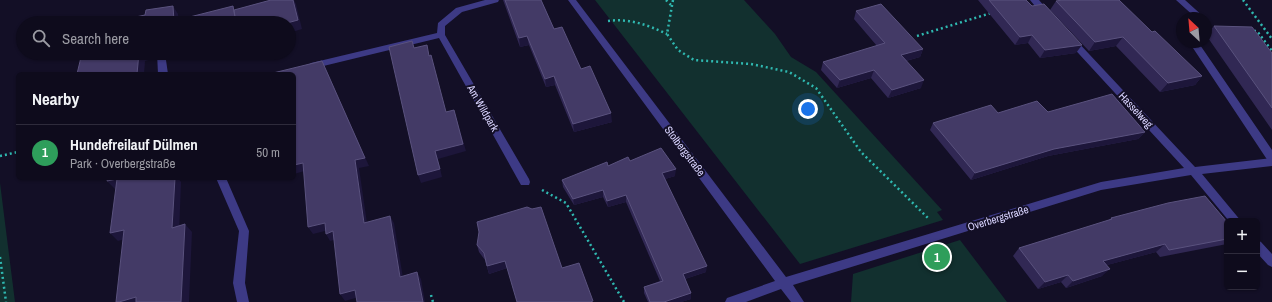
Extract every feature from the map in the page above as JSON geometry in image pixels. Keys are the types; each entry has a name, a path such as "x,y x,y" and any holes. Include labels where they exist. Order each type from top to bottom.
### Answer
{"street":[{"path":"299,69 441,35 441,25 459,10 495,0"},
{"name":"Stolbergstraße","path":"572,0 798,302"},
{"path":"1034,0 1055,23"},
{"path":"1180,0 1194,12"},
{"name":"Hasselweg","path":"1066,34 1193,171 1233,218"},
{"name":"Am Wildpark","path":"441,35 525,182"},
{"path":"1197,48 1272,158"},
{"path":"162,60 163,72"},
{"name":"Overbergstraße","path":"731,302 784,283 1101,186 1193,171 1272,162"},
{"path":"222,180 244,231 239,283 243,302"},
{"path":"1260,248 1272,262"}],"path":[{"path":"666,0 672,6"},
{"path":"667,34 673,0"},
{"path":"1243,0 1272,38"},
{"path":"917,36 997,11"},
{"path":"590,24 618,19 649,25 667,34 678,50 694,60 751,64 789,72 816,88 861,152 918,206 942,234"},
{"path":"1250,31 1257,31 1272,51"},
{"path":"0,156 16,152"},
{"path":"525,182 566,203 624,302"},
{"path":"0,257 6,302"},
{"path":"431,295 433,302"}],"green space":[{"path":"595,0 744,0 775,34 791,57 816,72 942,210 937,212 943,220 800,264"},
{"path":"0,183 15,302 0,302"},
{"path":"960,240 1007,302 851,302 853,274"}],"building":[{"path":"271,0 293,0 298,20 296,21 296,16 235,16 234,10"},
{"path":"505,0 541,0 554,29 562,27 581,69 590,66 611,113 573,124 554,76 545,79 527,36 519,38"},
{"path":"989,0 1026,0 1032,6 1044,4 1082,45 1045,50 1032,35 1020,37"},
{"path":"1119,0 1152,32 1155,31 1202,76 1168,83 1123,37 1095,42 1056,1"},
{"path":"881,4 923,49 901,55 924,80 892,90 874,70 840,80 823,62 885,43 856,11"},
{"path":"173,6 174,16 140,16 145,15 146,10"},
{"path":"233,6 235,16 194,16"},
{"path":"1214,26 1252,27 1272,53 1272,108"},
{"path":"412,41 414,48 427,45 446,112 454,110 463,144 435,151 440,169 418,175 389,47"},
{"path":"80,60 138,60 137,72 77,72"},
{"path":"322,61 365,158 355,160 364,223 390,216 400,277 417,272 423,302 357,302 355,290 340,294 333,231 326,234 325,223 308,227 303,163 296,165 296,72 277,72"},
{"path":"1112,94 1145,132 1054,149 975,173 933,123 991,105 998,113 1037,101 1048,112"},
{"path":"661,148 676,169 662,173 707,266 683,274 691,293 664,302 650,302 644,287 663,281 626,195 607,201 603,190 573,199 562,180 607,162 608,166 628,157 630,161"},
{"path":"117,180 175,180 172,228 185,224 181,302 136,302 136,297 116,302 124,230 110,233"},
{"path":"1205,196 1224,218 1224,240 1169,250 1165,244 1103,261 1110,269 1073,281 1068,275 1045,282 1019,248 1112,219 1111,218 1168,203"},
{"path":"527,207 532,209 541,207 562,268 579,263 593,301 517,302 505,261 487,266 484,253 477,245 479,232 477,222"}],"place":[{"name":"Hundefreilauf Dülmen","path":"937,257"}]}
